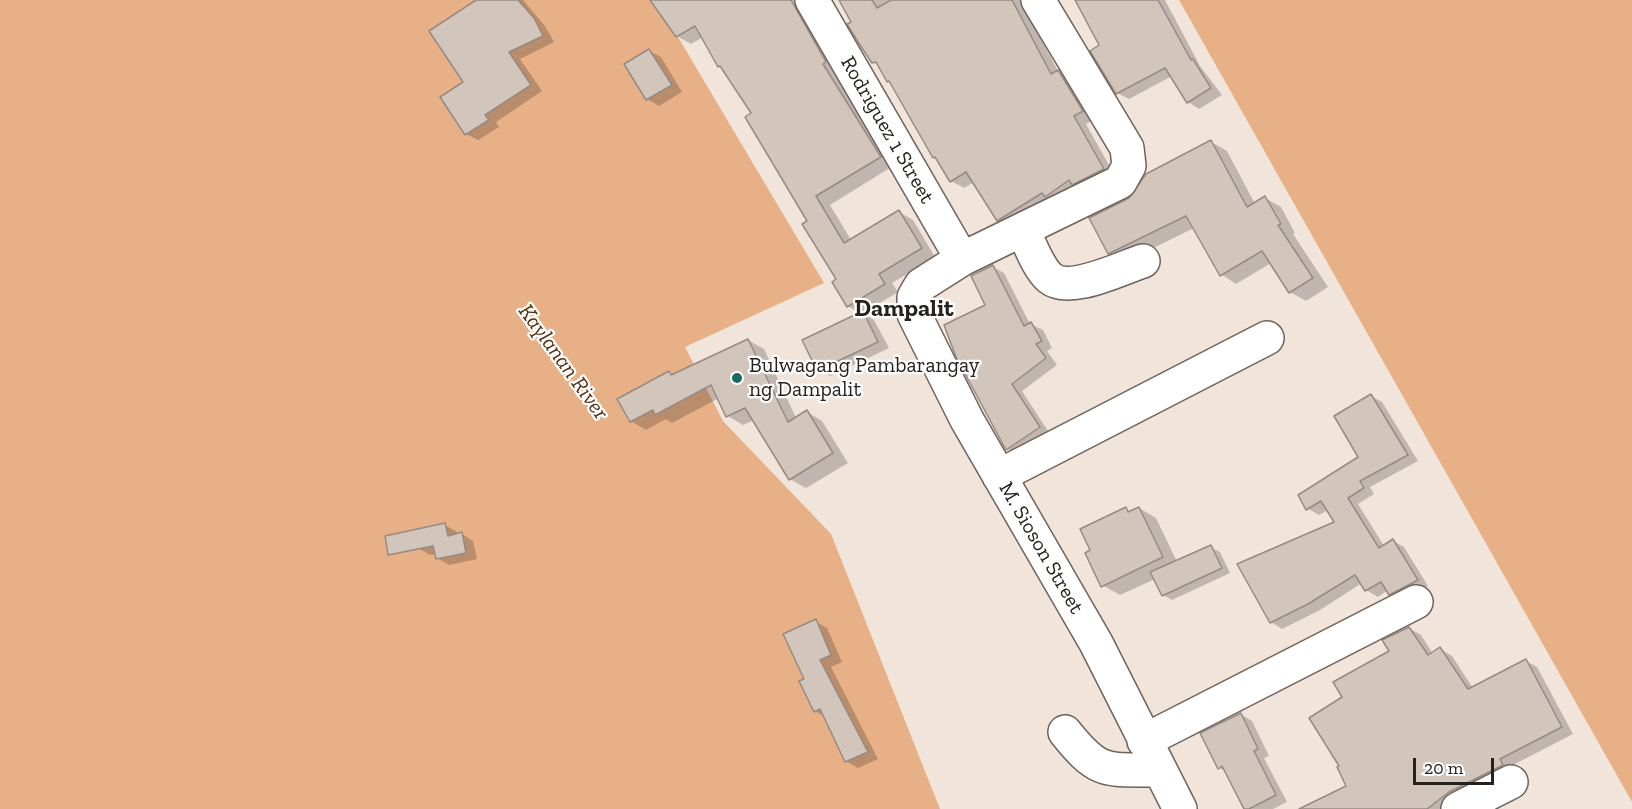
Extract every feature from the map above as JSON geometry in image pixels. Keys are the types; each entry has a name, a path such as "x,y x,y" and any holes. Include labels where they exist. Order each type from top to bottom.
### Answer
{"street":[{"name":"Rodriguez 1 Street","path":"812,0 962,260"},
{"path":"962,260 1120,182 1129,166 1127,148 1038,0"},
{"path":"1023,230 1049,277 1061,284 1074,284 1143,261"},
{"name":"M. Sioson Street","path":"962,260 921,285 914,297 914,314 967,420 1096,643 1180,809"},
{"path":"999,476 1267,338"},
{"path":"1144,741 1416,602"},
{"path":"1065,732 1084,756 1097,765 1113,769 1160,770"},
{"path":"1458,809 1510,782"}],"water":[{"name":"Kaylanan River","path":"0,0 656,0 824,283 685,347 723,421 831,534 940,809 0,809"},
{"path":"1179,0 1632,0 1632,802"}],"building":[{"path":"476,0 518,0 534,18 543,36 509,52 531,85 485,115 489,120 465,135 440,97 463,82 429,31"},
{"path":"650,0 791,0 826,62 823,64 881,157 816,196 844,243 899,210 922,248 879,274 885,284 847,307 832,282 836,279 802,224 807,221 745,117 751,113 720,66 718,67 695,26 676,37"},
{"path":"839,0 872,0 877,8 891,0 1012,0 1051,74 1058,70 1083,111 1074,116 1104,169 1072,185 1069,180 1045,197 1042,193 997,221 966,172 950,182 935,157 933,158 889,81 887,82 876,62 872,63 847,24 851,22"},
{"path":"1075,0 1158,0 1191,60 1193,59 1211,88 1187,103 1165,68 1116,94 1090,51 1099,45"},
{"path":"649,49 672,85 646,100 624,64"},
{"path":"1211,140 1247,207 1265,196 1281,224 1278,225 1313,278 1289,293 1262,251 1220,276 1186,216 1108,254 1089,218 1129,198 1146,174"},
{"path":"993,265 1024,326 1031,322 1042,341 1036,344 1046,358 1012,384 1040,427 1006,450 956,357 944,325 985,305 971,276"},
{"path":"863,311 878,342 817,371 802,340"},
{"path":"748,339 788,422 807,410 833,453 789,480 745,408 726,417 711,385 655,415 653,410 630,422 617,399 669,371 671,375"},
{"path":"1371,394 1408,455 1360,481 1364,488 1348,498 1379,548 1393,539 1418,580 1389,595 1381,582 1365,591 1355,575 1308,604 1270,623 1237,564 1334,522 1321,501 1306,510 1298,495 1358,457 1334,416"},
{"path":"1126,507 1128,512 1139,507 1163,557 1101,587 1085,553 1090,550 1080,529"},
{"path":"445,523 448,536 462,532 466,553 436,559 433,546 388,555 385,536"},
{"path":"1211,545 1222,568 1162,596 1150,572"},
{"path":"816,619 831,655 820,660 868,752 845,762 820,709 814,712 799,681 804,679 783,634"},
{"path":"1409,627 1428,655 1440,647 1468,689 1526,659 1562,727 1500,759 1503,765 1449,792 1427,809 1299,809 1346,786 1337,767 1339,766 1309,718 1342,697 1333,682 1389,651 1382,640"},
{"path":"1241,713 1258,749 1254,751 1276,795 1249,809 1244,809 1222,766 1218,769 1200,733"}],"place":[{"name":"Bulwagang Pambarangay ng Dampalit","path":"737,378"}],"district":[{"name":"Dampalit","path":"904,309"}]}
